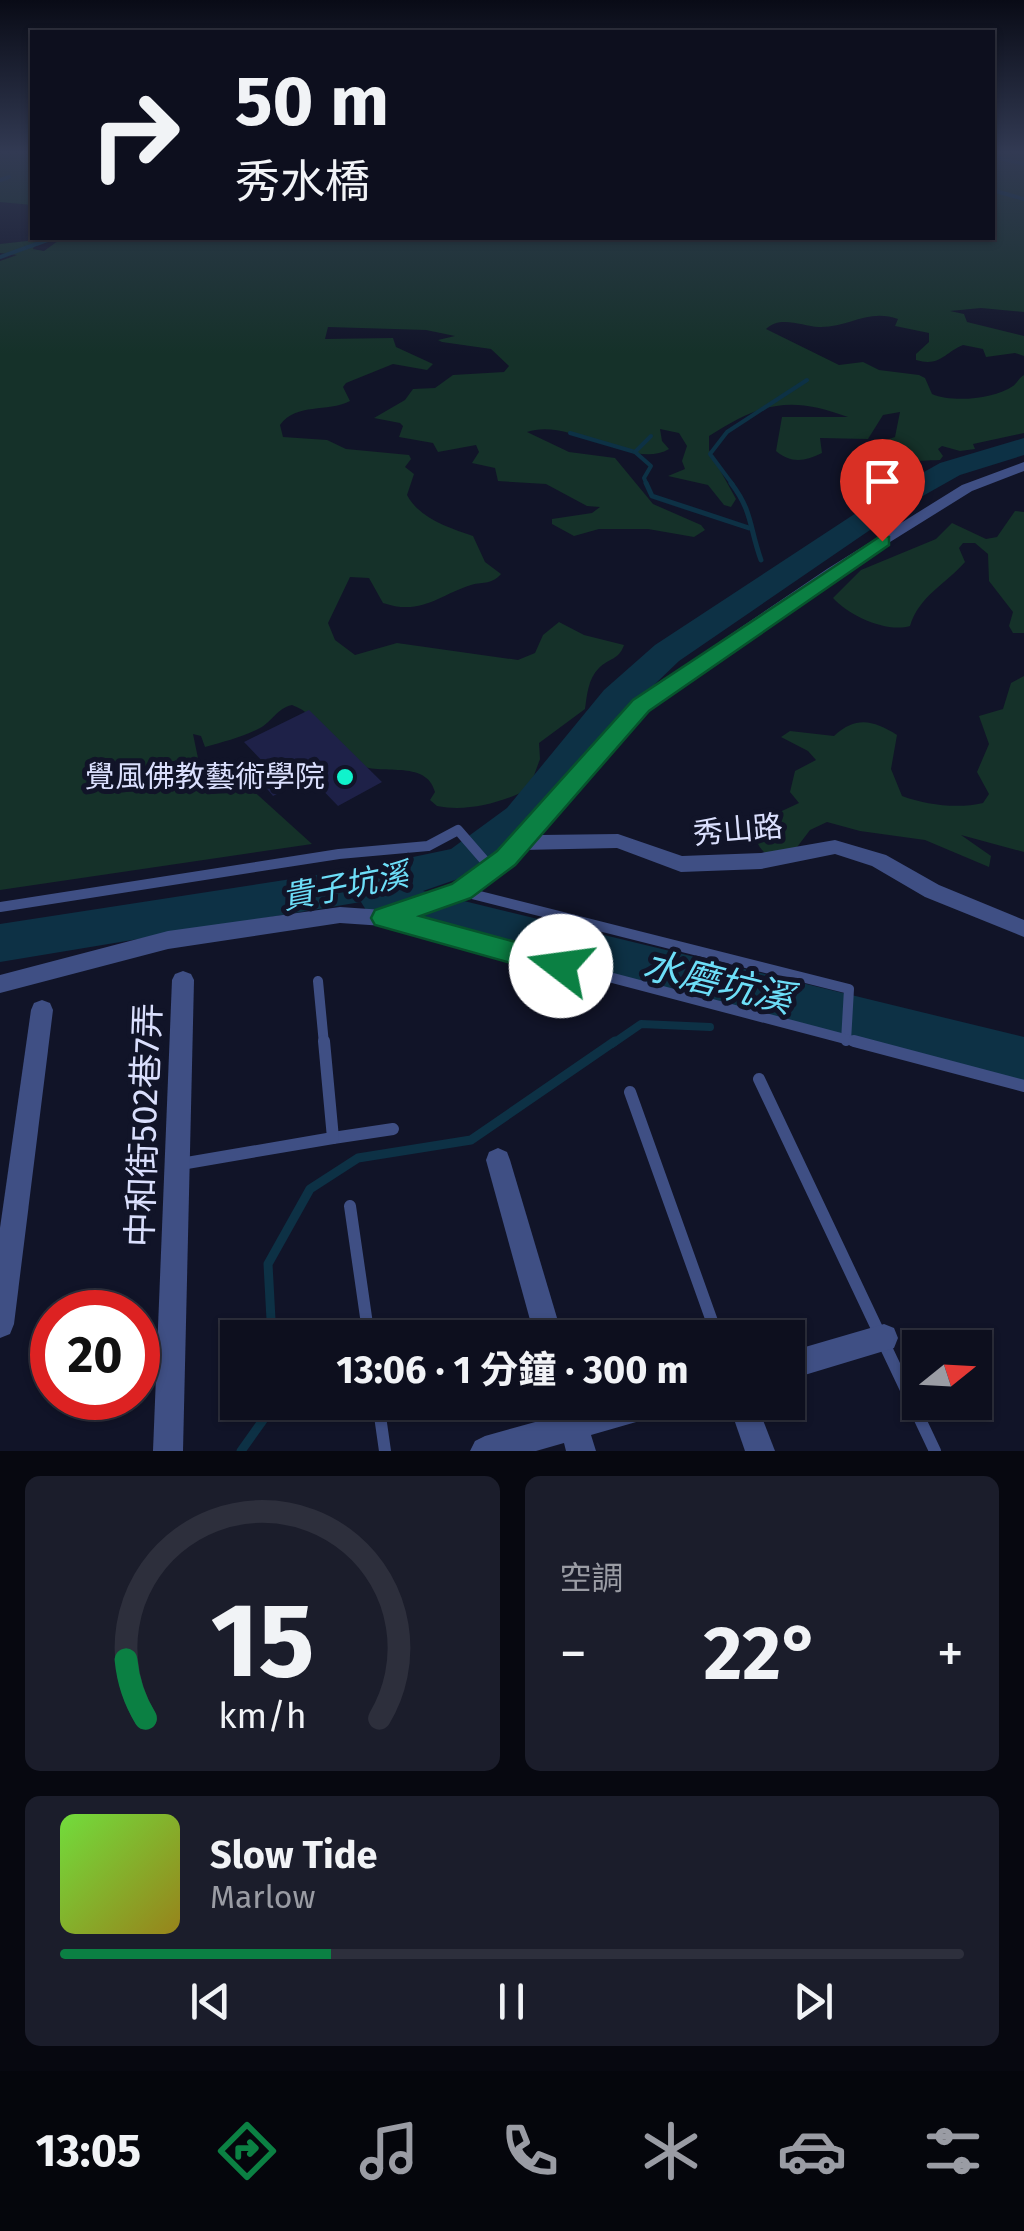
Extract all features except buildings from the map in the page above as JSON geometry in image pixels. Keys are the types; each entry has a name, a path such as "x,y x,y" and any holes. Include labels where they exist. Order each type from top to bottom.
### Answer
{"street":[{"path":"0,984 168,940 340,914 392,916 461,891 506,858 536,828 641,705 832,572 967,488 1024,466"},
{"name":"秀山路","path":"516,844 618,841 681,864 762,860 835,847 879,860 932,891 1024,928"},
{"name":"中和街502巷7弄","path":"168,1451 183,980"},
{"path":"0,1324 9,1191 42,1010"},
{"path":"498,1160 544,1320"},
{"path":"805,1361 884,1338"},
{"path":"749,1420 760,1451"},
{"path":"485,1451 574,1426"}],"lane":[{"path":"0,907 339,854 428,846 458,830 490,868"},
{"path":"461,891 848,989 846,1041"},
{"path":"392,916 1024,1086"},
{"path":"318,981 334,1138"},
{"path":"759,1079 935,1451"},
{"path":"630,1092 712,1320"},
{"path":"178,1165 394,1129"},
{"path":"350,1206 366,1320"},
{"path":"381,1420 385,1451"}],"green space":[{"path":"995,219 1024,219 1024,312 981,308 950,311 964,314 967,322 1024,336 1024,356 1015,353 986,357 983,349 963,345 936,360 916,360 916,354 929,342 929,333 895,326 898,319 887,316 819,327 778,323 766,329 839,365 863,362 879,370 919,375 925,378 932,394 941,397 985,397 1013,386 1024,375 1024,433 973,444 975,449 960,451 942,446 938,449 943,456 940,460 909,463 889,480 875,484 868,483 876,475 872,467 884,459 865,451 865,447 895,437 900,412 883,415 868,439 820,438 822,453 799,460 776,451 782,417 848,417 809,406 760,410 709,436 709,450 736,499 731,507 724,505 708,485 668,476 685,469 682,461 687,446 679,433 660,429 662,441 669,449 638,454 563,431 527,432 569,452 615,458 653,504 705,530 694,537 648,529 599,529 574,536 552,524 552,519 592,513 600,507 587,506 546,484 498,481 495,468 472,463 479,452 476,445 438,452 433,443 399,437 403,426 400,423 374,418 405,400 413,389 435,388 453,375 504,372 509,366 491,349 442,342 438,340 455,336 426,330 328,327 325,339 393,338 396,347 433,364 427,370 393,364 346,383 343,387 350,401 295,413 280,425 283,437 327,440 346,449 409,455 411,459 405,467 414,474 407,495 412,503 436,521 473,536 485,562 501,574 429,603 408,607 383,603 369,578 350,577 328,623 335,640 355,655 397,643 518,660 535,653 543,635 559,622 584,635 624,645 622,650 595,672 585,709 539,743 540,759 529,789 507,798 472,807 437,806 430,800 435,792 422,775 357,764 311,716 292,705 260,728 226,741 205,747 201,736 193,734 199,763 250,788 312,844 0,890 0,261 17,255 0,253 0,244 36,240 33,249 44,251 59,240 995,240"},
{"path":"1015,511 1024,512 1024,633 1013,633 1009,626 1013,612 989,581 988,554 975,543 963,543 959,548 965,562 926,598 910,626 891,627 869,621 833,598 861,570 936,539 952,523 986,539 997,537"},
{"path":"1024,676 1024,852 961,835 991,856 989,867 925,840 827,822 810,830 785,863 758,845 754,824 799,803 790,792 795,771 816,760 808,751 781,737 790,731 834,736 857,723 880,726 897,735 891,769 902,796 942,805 983,803 989,794 977,772 989,744 979,716 1003,709 1011,683"}],"waterway":[{"path":"0,257 47,240"},
{"path":"733,485 710,454 727,432 807,380"},
{"path":"570,433 635,452"},
{"path":"635,452 651,436"},
{"name":"貴子坑溪","path":"0,943 424,874 466,860 521,819 617,699 667,653 895,500 950,469 1024,446"},
{"path":"635,452 651,466 644,478 647,485"},
{"path":"646,483 652,496 749,528"},
{"path":"731,483 747,511 761,560"},
{"name":"貴子坑溪","path":"768,578 771,584"},
{"name":"水磨坑溪","path":"381,898 1024,1059"},
{"name":"水磨坑溪","path":"612,1044 641,1024 710,1027"},
{"name":"水磨坑溪","path":"271,1320 268,1264 310,1189 358,1158 471,1140 615,1041"},
{"name":"水磨坑溪","path":"241,1451 263,1420"}],"place":[{"name":"覺風佛教藝術學院","path":"345,777"}],"route":[{"path":"561,966 384,918 461,891 506,858 641,705 882,541"}]}
